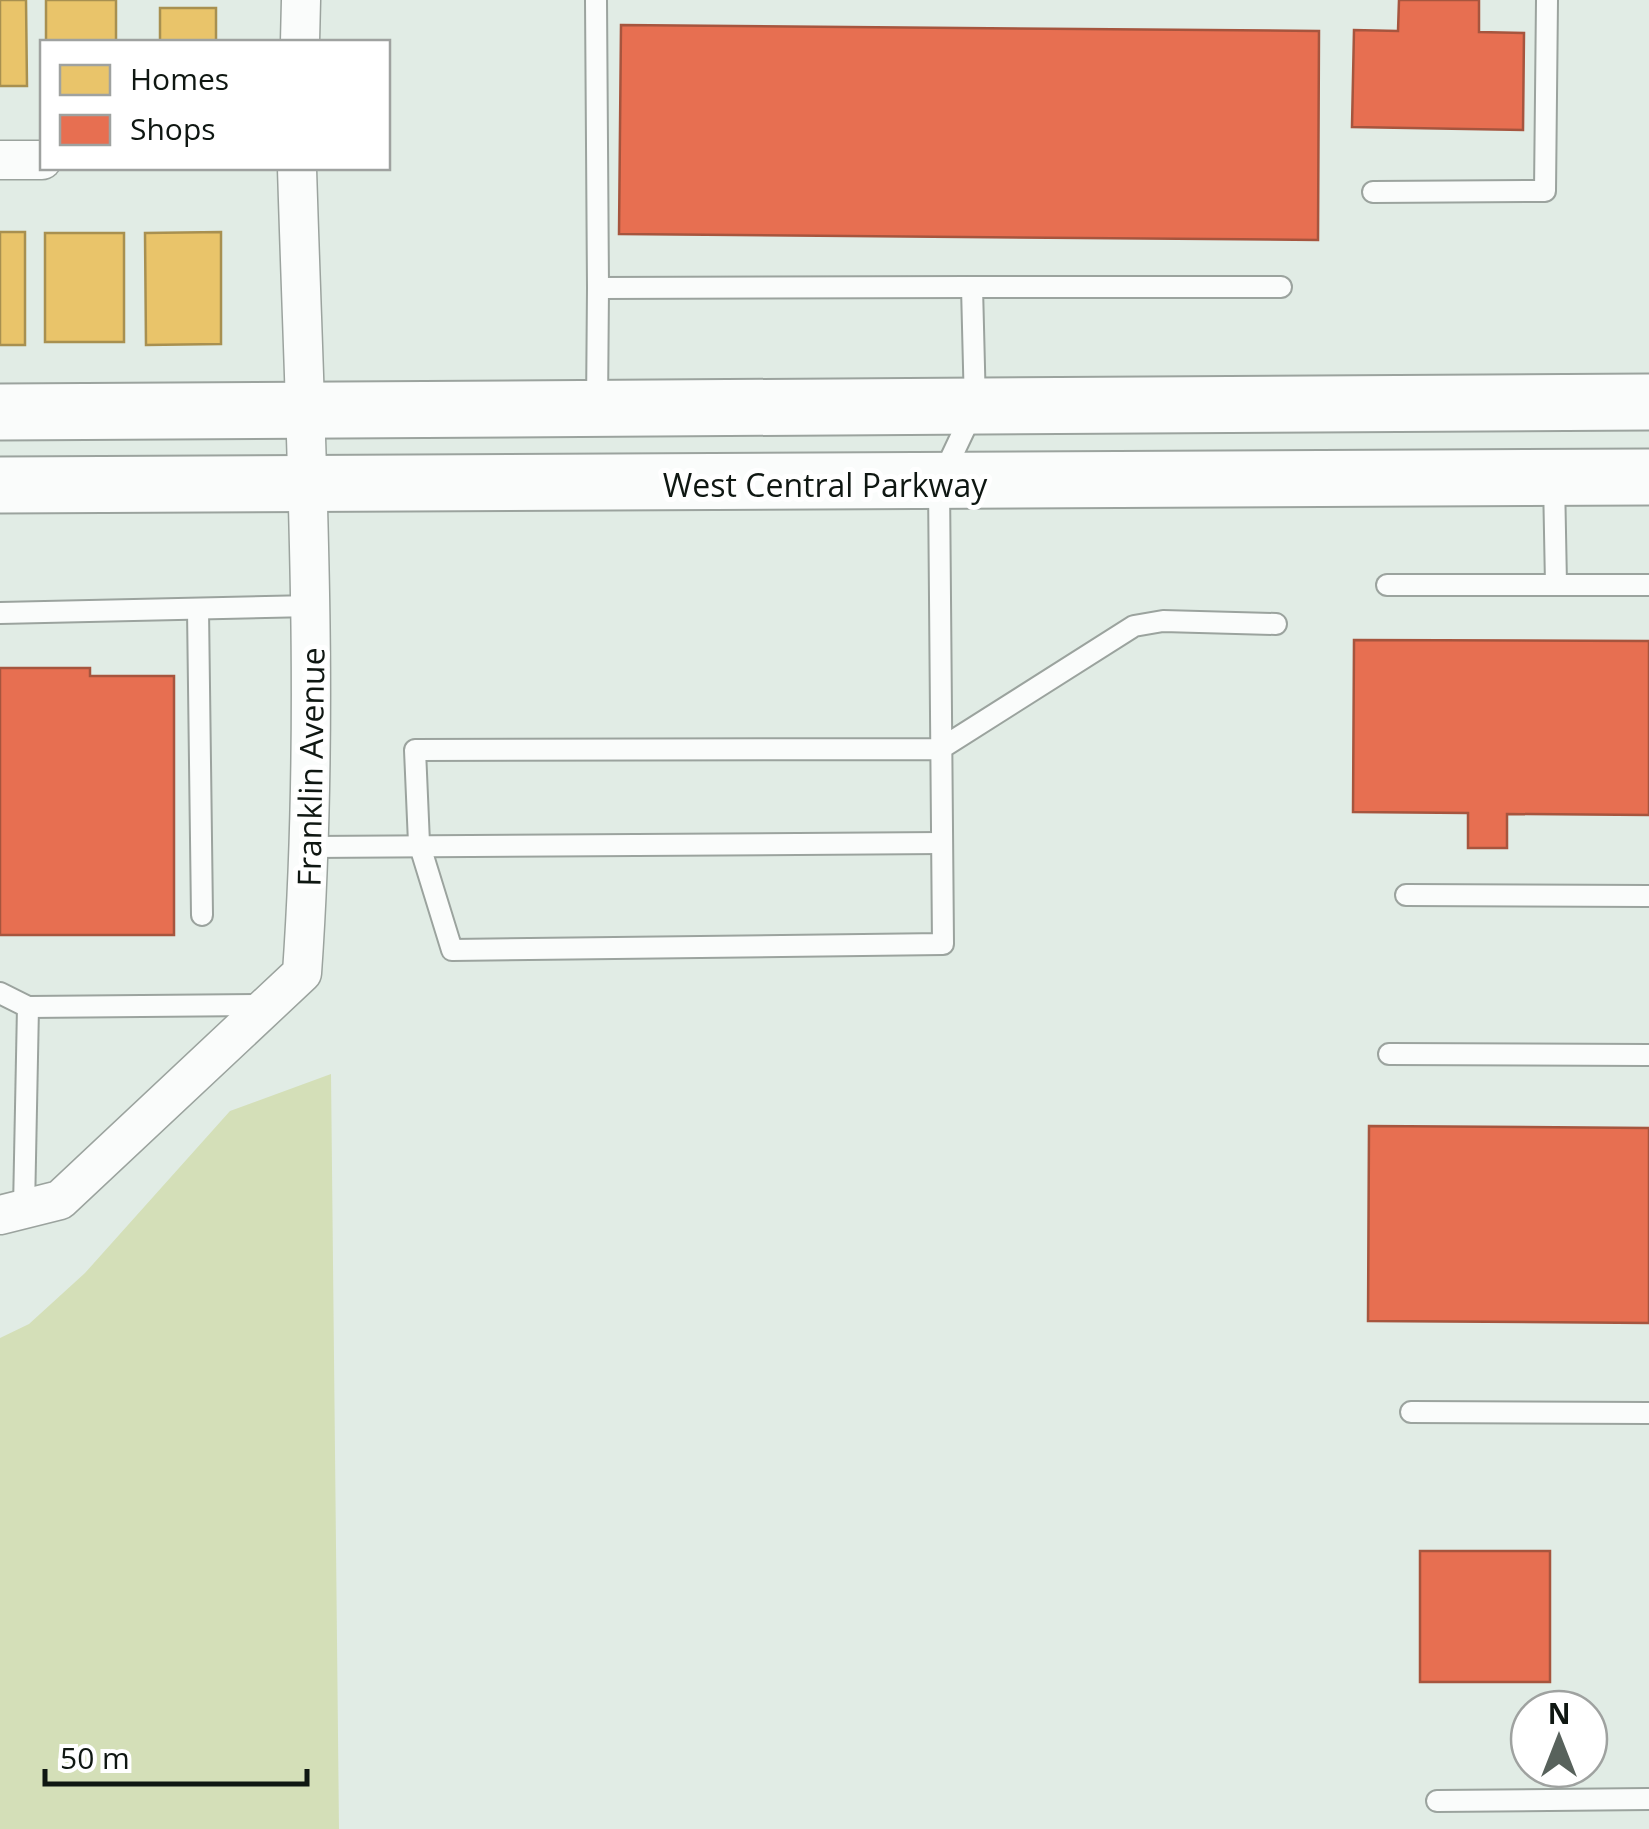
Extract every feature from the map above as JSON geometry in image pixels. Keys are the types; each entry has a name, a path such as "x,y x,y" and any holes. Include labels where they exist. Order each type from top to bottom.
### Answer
{"main road":[{"path":"0,412 1649,402"},
{"path":"1553,403 1554,478"},
{"name":"West Central Parkway","path":"0,485 306,487 1649,477"}],"street":[{"path":"300,40 301,0"},
{"path":"0,160 40,160"},
{"name":"Franklin Avenue","path":"12,1212 60,1200 302,972 311,847 312,606 297,170"}],"lane":[{"path":"596,0 597,410"},
{"path":"1373,192 1545,190 1547,0"},
{"path":"972,287 975,407 939,483 940,750 943,944 452,950 419,843 415,750 940,750 1134,626 1163,621 1276,624"},
{"path":"598,288 1281,287"},
{"path":"1554,478 1556,584"},
{"path":"1387,585 1649,585"},
{"path":"0,612 312,606"},
{"path":"198,610 202,914"},
{"path":"311,847 419,843 942,843"},
{"path":"1406,896 1649,896"},
{"path":"0,993 28,1007 264,1005"},
{"path":"12,1212 28,1007"},
{"path":"1389,1054 1649,1055"},
{"path":"1411,1412 1649,1413"},
{"path":"1437,1801 1649,1800"}],"green space":[{"path":"331,1074 339,1829 0,1829 0,1338 29,1324 85,1273 230,1111"}],"building: Homes":[{"path":"0,0 26,0 27,86 0,86"},
{"path":"46,0 116,0 116,40 46,40"},
{"path":"160,8 216,8 216,40 160,40"},
{"path":"0,232 25,232 25,345 0,345"},
{"path":"221,232 221,344 146,345 145,233"},
{"path":"45,233 124,233 124,342 45,342"}],"building: Shops":[{"path":"1399,0 1479,0 1479,32 1524,33 1523,130 1352,127 1354,30 1398,31"},
{"path":"621,25 1319,31 1318,240 619,234"},
{"path":"1354,640 1649,641 1649,815 1507,814 1507,848 1468,848 1468,813 1353,812"},
{"path":"0,668 90,668 90,676 174,676 174,935 0,935"},
{"path":"1369,1126 1649,1128 1649,1323 1368,1321"},
{"path":"1420,1551 1550,1551 1550,1682 1420,1682"}]}
